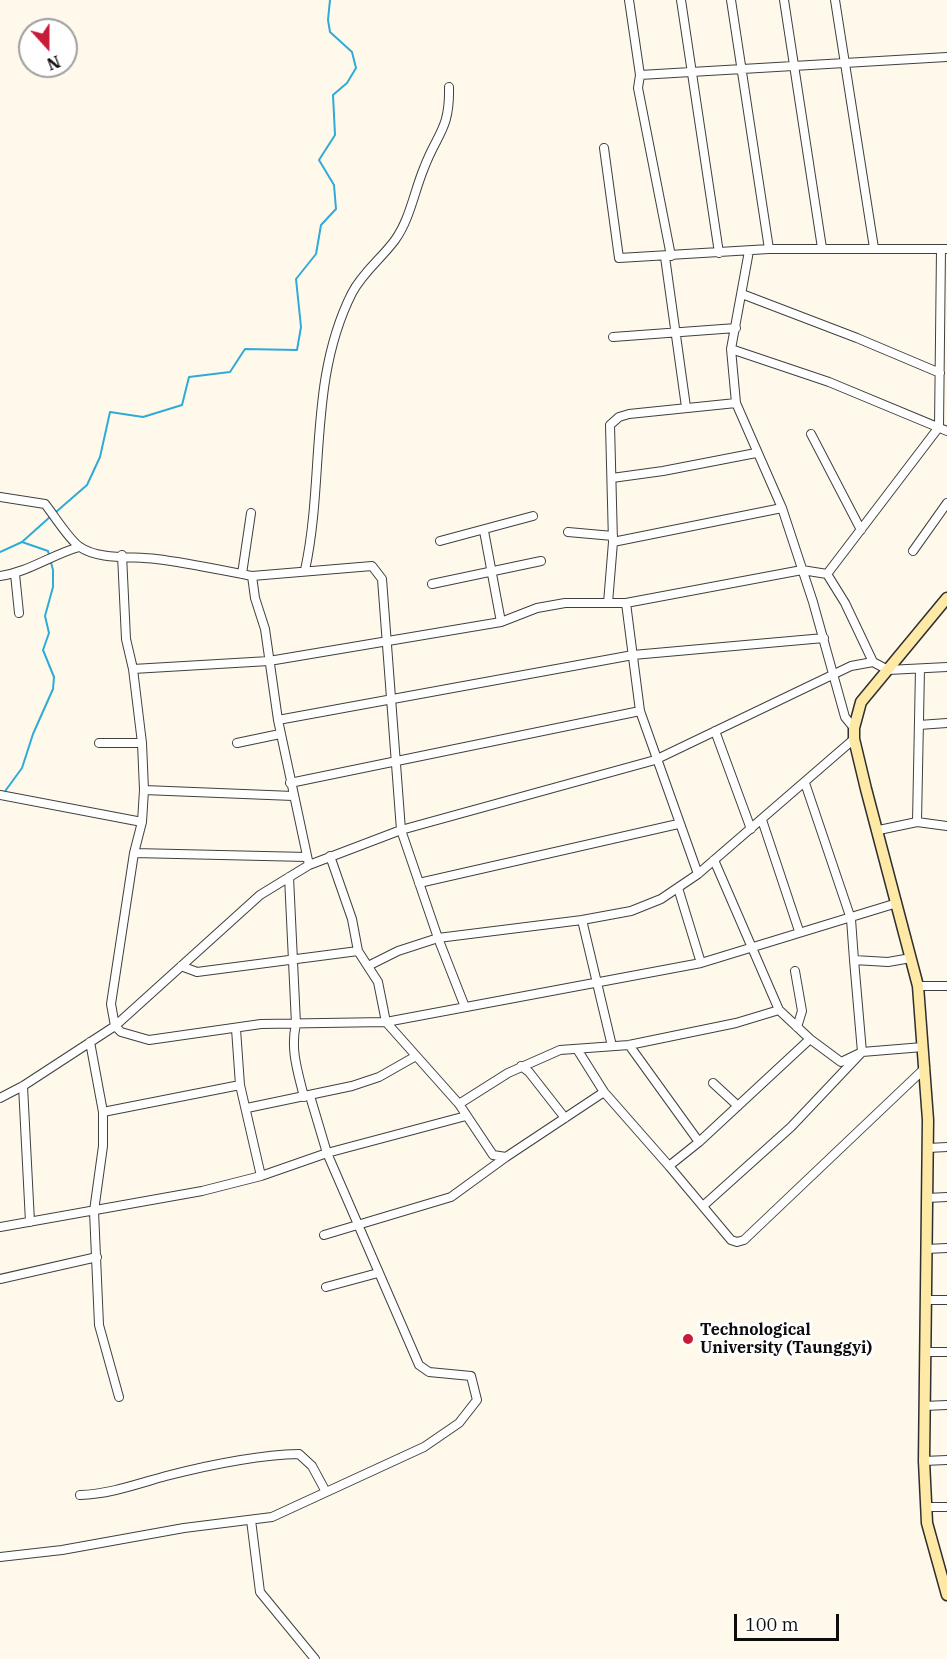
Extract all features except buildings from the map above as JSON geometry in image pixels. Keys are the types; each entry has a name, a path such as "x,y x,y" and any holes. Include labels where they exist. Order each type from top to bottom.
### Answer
{"main road":[{"path":"947,598 861,702 854,733 918,986 925,1068 928,1148 924,1406 926,1507 935,1560 947,1595"}],"street":[{"path":"629,0 640,75 639,95 668,257 686,407"},
{"path":"681,0 719,253"},
{"path":"731,0 769,249"},
{"path":"784,0 822,248"},
{"path":"835,0 874,248"},
{"path":"640,75 947,57"},
{"path":"305,570 313,533 317,440 328,359 337,327 360,281 396,238 404,224 424,166 445,127 450,109 449,87"},
{"path":"604,148 619,258 668,257 769,249 944,249 940,374 943,429 827,574"},
{"path":"368,966 398,951 438,938 582,920 631,911 661,900 698,874 805,783 854,733 845,717 824,638 782,508 736,403 731,349 749,251"},
{"path":"742,294 857,338 940,374"},
{"path":"613,337 735,328"},
{"path":"731,349 829,382 943,429"},
{"path":"608,603 613,539 610,425 619,417 629,414 736,403"},
{"path":"811,434 861,530"},
{"path":"612,478 663,471 756,453"},
{"path":"0,497 45,504 79,547 106,557 122,555 229,569 252,576 372,566 378,570 382,579 401,830 438,938 465,1007"},
{"path":"913,551 947,503"},
{"path":"568,532 613,539 782,508"},
{"path":"242,574 251,513"},
{"path":"440,541 533,516"},
{"path":"484,531 501,622"},
{"path":"0,576 15,574 45,562 59,553 79,547"},
{"path":"122,555 126,639 133,669 142,743 144,790 142,822 134,853 111,1004 115,1026 129,1036 149,1040 261,1024 386,1022 701,963 799,931 851,919 897,903"},
{"path":"432,584 541,561"},
{"path":"133,669 269,661 501,622 537,608 565,603 626,603 802,570 827,574 845,603 873,662 888,670 947,668"},
{"path":"15,574 19,613"},
{"path":"252,576 255,598 265,629 280,734 308,861"},
{"path":"626,603 640,711 655,760 698,874"},
{"path":"278,720 633,655 824,638"},
{"path":"134,853 308,861 330,856 401,830 655,760 851,666 873,662"},
{"path":"917,822 920,669"},
{"path":"290,783 640,711"},
{"path":"919,725 947,723"},
{"path":"715,731 751,829"},
{"path":"237,743 280,734"},
{"path":"99,743 142,743"},
{"path":"703,1206 791,1127 862,1053 851,919 805,783"},
{"path":"144,790 293,796"},
{"path":"0,795 142,822"},
{"path":"762,820 799,931"},
{"path":"879,830 917,822 947,826"},
{"path":"419,883 678,824"},
{"path":"330,856 352,919 358,951 378,982 386,1022 459,1104 486,1148 494,1155 506,1157"},
{"path":"714,860 779,1010 810,1039 841,1062 862,1053 923,1047"},
{"path":"0,1098 23,1086 115,1026 260,895 289,877 308,861"},
{"path":"0,1557 62,1550 184,1528 272,1517 424,1448 459,1423 477,1400 471,1376 429,1372 419,1365 327,1153 293,1055 292,1040 296,1024 289,877"},
{"path":"678,888 701,963"},
{"path":"582,920 612,1047"},
{"path":"180,966 197,972 358,951"},
{"path":"854,960 888,962 911,958"},
{"path":"795,971 802,1011 797,1027"},
{"path":"918,986 947,986"},
{"path":"459,1104 521,1066 560,1050 629,1045 736,1023 779,1010"},
{"path":"236,1029 240,1085 248,1108 261,1176"},
{"path":"669,1166 699,1142 810,1039"},
{"path":"90,1042 103,1112 103,1146 94,1210 99,1325 119,1397"},
{"path":"629,1045 699,1142"},
{"path":"577,1049 603,1092 731,1240 744,1240 925,1068"},
{"path":"248,1108 307,1097 379,1077 416,1056"},
{"path":"521,1066 529,1072 565,1118"},
{"path":"712,1083 738,1106"},
{"path":"103,1112 240,1085"},
{"path":"23,1086 30,1222"},
{"path":"324,1235 451,1197 603,1092"},
{"path":"0,1227 202,1191 261,1176 327,1153 466,1116"},
{"path":"928,1148 947,1147"},
{"path":"927,1198 947,1197"},
{"path":"926,1249 947,1248"},
{"path":"0,1279 97,1257"},
{"path":"326,1287 378,1273"},
{"path":"926,1300 947,1300"},
{"path":"925,1352 947,1352"},
{"path":"924,1406 947,1405"},
{"path":"80,1495 102,1494 219,1465 279,1454 299,1454 312,1466 326,1492"},
{"path":"924,1461 947,1460"},
{"path":"926,1507 947,1507"},
{"path":"251,1520 260,1592 315,1659"}],"waterway":[{"path":"56,512 87,485 100,457 110,412 143,417 182,405 189,377 230,372 245,349 297,350 301,327 296,279 316,254 321,225 336,209 334,185 319,160 335,135 333,95 347,83 356,68 352,52 330,32 328,20 330,0"},
{"path":"0,552 22,542 51,516"},
{"path":"3,794 22,768 33,734 53,689 54,677 43,650 49,633 45,616 53,587 53,570 48,551 22,542"}],"place":[{"name":"Technological University (Taunggyi)","path":"688,1339"}]}
